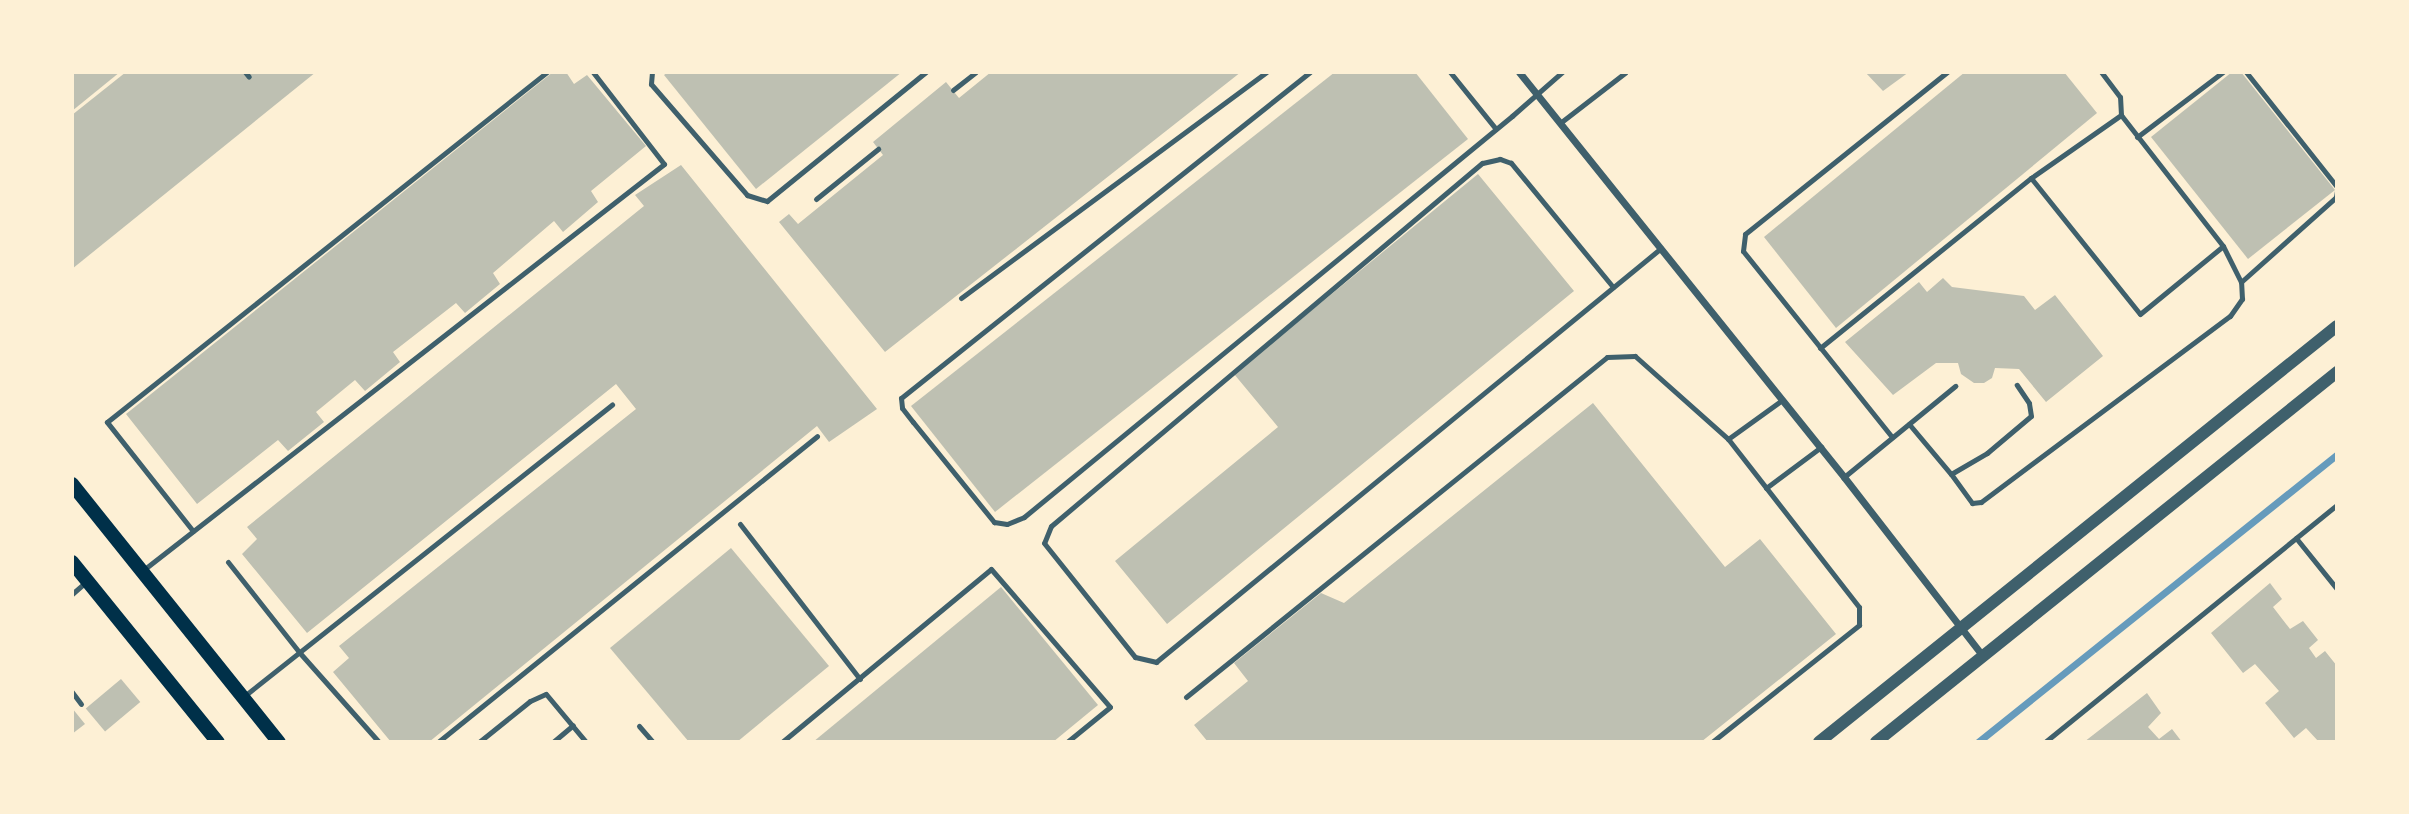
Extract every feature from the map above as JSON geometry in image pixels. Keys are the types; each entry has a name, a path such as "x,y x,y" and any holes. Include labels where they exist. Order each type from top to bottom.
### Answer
{"main road":[{"path":"72,484 279,742"},
{"path":"72,562 218,742"}],"street":[{"path":"1519,72 1821,447 1983,656"},
{"path":"1819,742 2337,326"},
{"path":"1876,742 2337,372"}],"lane":[{"path":"193,531 107,422 547,72"},
{"path":"142,571 664,164 593,72"},
{"path":"652,72 651,84 747,195 767,201 926,72"},
{"path":"953,90 976,72"},
{"path":"961,299 1266,72"},
{"path":"1310,72 901,398 902,408 912,422 995,522 1007,524 1024,517 1562,72"},
{"path":"1450,72 1496,128"},
{"path":"1560,123 1626,72"},
{"path":"1892,438 1743,251 1745,234 1947,72"},
{"path":"1909,424 1972,503 1981,502 2230,316 2242,299 2241,282 2223,246 2137,138 2121,115 2120,97 2101,72"},
{"path":"2137,138 2223,72"},
{"path":"2241,282 2336,197 2337,189 2246,72"},
{"path":"1820,348 2031,178 2121,115"},
{"path":"816,199 878,149"},
{"path":"1613,287 1511,163 1500,159 1482,163 1051,526 1044,543 1135,657 1156,662 1661,248"},
{"path":"2031,178 2140,314 2223,246"},
{"path":"1186,697 1607,357 1636,356 1728,439 1858,607 1859,625 1712,742"},
{"path":"1951,474 1987,453 2031,416 2029,403 2017,385"},
{"path":"1844,477 1955,386"},
{"path":"1728,439 1782,400"},
{"path":"243,697 612,405"},
{"path":"438,742 817,436"},
{"path":"1766,488 1821,447"},
{"path":"2045,742 2337,505"},
{"path":"740,524 860,678"},
{"path":"2297,538 2337,589"},
{"path":"228,562 299,652 379,742"},
{"path":"782,742 991,569 1110,707 1067,742"},
{"path":"72,594 87,581"},
{"path":"72,692 81,704"},
{"path":"479,742 530,701 546,694 586,742"},
{"path":"553,742 573,725"},
{"path":"639,726 653,742"}],"building":[{"path":"72,72 120,72 72,111"},
{"path":"126,72 316,72 72,269 72,115"},
{"path":"553,72 566,72 574,84 587,75 646,146 591,191 598,202 563,232 554,221 493,273 500,284 465,313 456,303 393,352 400,362 365,391 355,380 316,412 324,422 288,451 278,440 197,504 126,414"},
{"path":"668,72 902,72 756,189 664,75"},
{"path":"991,72 1241,72 885,352 779,222 789,214 798,224 883,155 873,142 946,82 959,98"},
{"path":"1335,72 1415,72 1468,139 995,512 911,406"},
{"path":"1865,72 1909,72 1883,91"},
{"path":"1965,72 2064,72 2097,113 1836,328 1764,237"},
{"path":"2232,72 2241,72 2335,190 2248,259 2151,137"},
{"path":"681,165 877,409 829,442 817,426 429,742 391,742 333,672 349,658 339,646 636,409 616,384 307,633 242,554 257,539 247,527 644,206 635,195"},
{"path":"1478,174 1574,291 1167,624 1115,561 1278,427 1234,374"},
{"path":"1943,278 1952,287 2024,296 2035,310 2055,295 2103,356 2046,402 2019,369 1995,368 1992,378 1984,383 1974,383 1961,374 1958,363 1936,363 1893,395 1845,342 1919,282 1927,292"},
{"path":"1593,403 1725,567 1760,539 1836,634 1701,742 1208,742 1194,725 1248,681 1234,663 1321,593 1344,603"},
{"path":"731,548 829,666 737,742 689,742 610,648"},
{"path":"2270,583 2282,599 2273,607 2290,629 2303,621 2318,640 2309,648 2316,658 2325,651 2337,666 2337,742 2319,742 2306,728 2294,738 2265,703 2279,691 2255,664 2243,673 2211,633"},
{"path":"1001,587 1098,705 1053,742 813,742"},
{"path":"121,679 140,702 105,732 86,709"},
{"path":"2147,693 2161,713 2148,727 2159,739 2172,729 2182,742 2084,742"},
{"path":"72,708 85,724 72,734"}],"waterway":[{"path":"1978,742 2337,454"}]}
